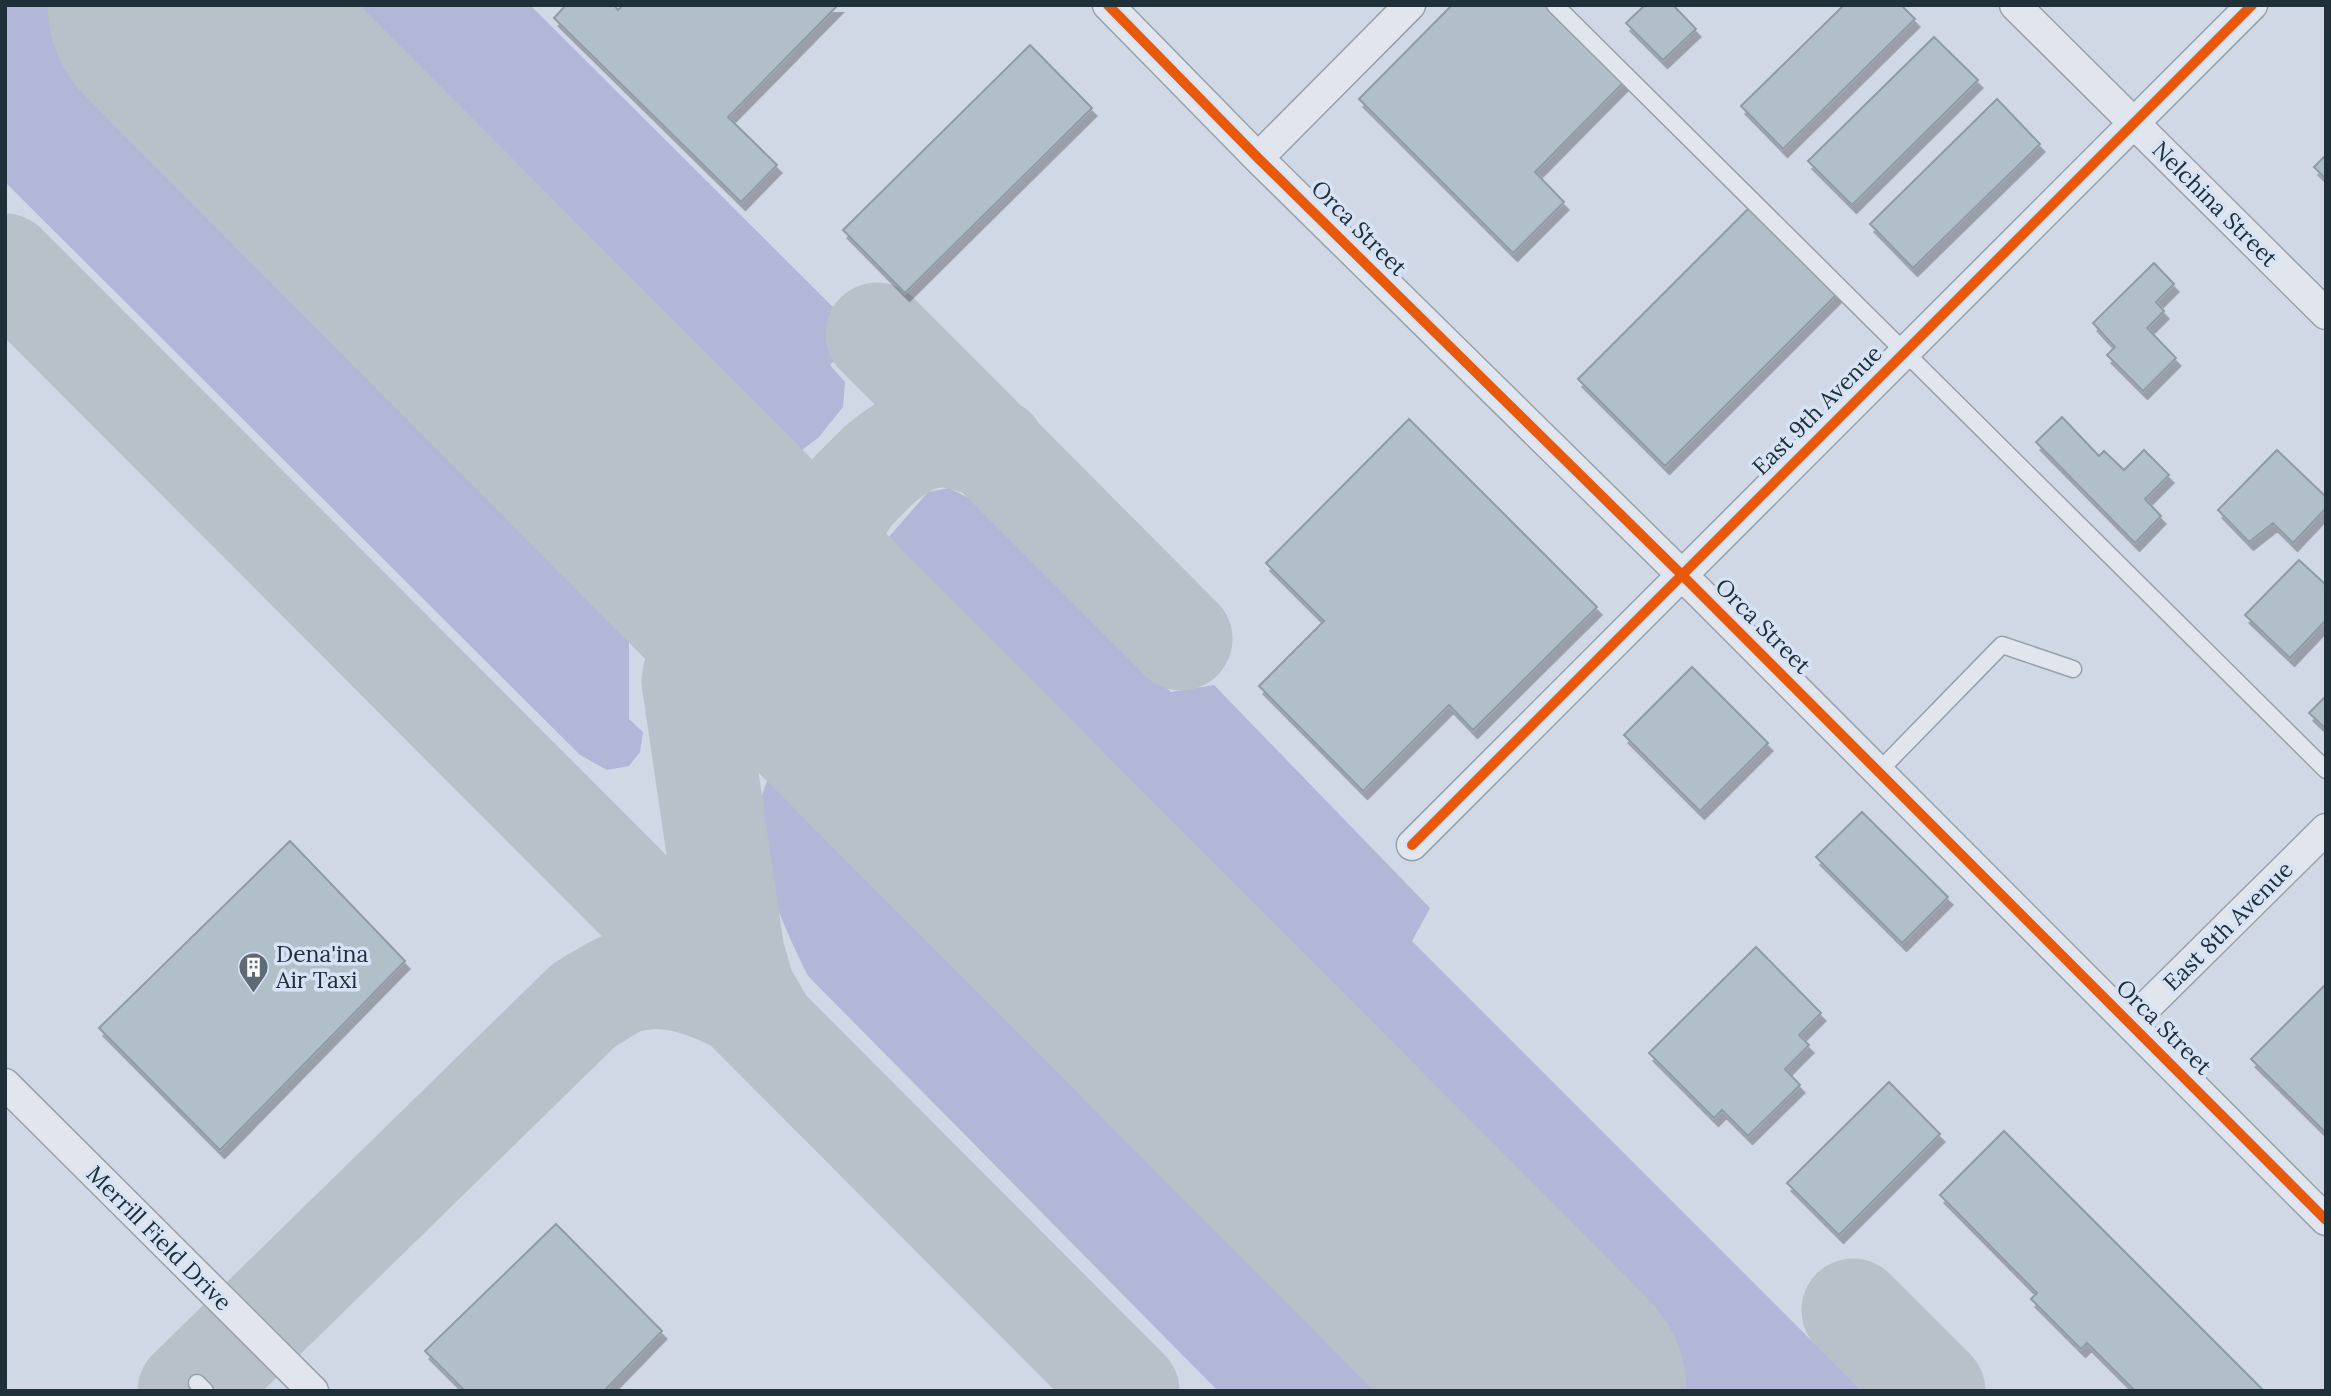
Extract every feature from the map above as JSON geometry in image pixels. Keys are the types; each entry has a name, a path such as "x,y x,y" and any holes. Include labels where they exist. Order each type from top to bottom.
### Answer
{"street":[{"name":"Orca Street","path":"1108,5 1258,158 1682,575 2326,1220"},
{"path":"1258,158 1410,5"},
{"name":"Nelchina Street","path":"2015,5 2326,314"},
{"name":"East 9th Avenue","path":"1412,845 2252,5"},
{"name":"East 8th Avenue","path":"2130,1023 2326,829"},
{"name":"Merrill Field Drive","path":"5,1084 313,1391"}],"lane":[{"path":"1555,5 2326,770"},
{"path":"1878,772 2002,645 2073,669"}],"shaded area":[{"path":"5,5 64,5 569,517 593,546 610,578 629,637 629,719 643,732 640,752 629,766 607,770 580,755 5,182"},
{"path":"302,5 530,5 861,335 830,365 845,382 843,407 819,437 789,460 767,460 752,447 742,433 721,423"},
{"path":"949,488 969,498 1171,692 1214,685 1430,908 1412,941 1862,1391 1685,1391 892,597 880,580 882,545 928,492"},
{"path":"784,751 808,760 837,779 1436,1391 1218,1391 808,976 776,904 763,848 761,798"}],"building":[{"path":"566,5 614,5 618,10 623,5 838,5 728,117 777,165 741,202 554,18"},
{"path":"1452,5 1550,5 1625,81 1535,172 1564,202 1513,253 1359,99"},
{"path":"1645,5 1673,5 1696,29 1663,60 1626,23"},
{"path":"1844,5 1901,5 1915,19 1783,149 1741,106"},
{"path":"1934,37 1978,80 1852,205 1808,161"},
{"path":"1030,45 1092,108 905,293 843,230"},
{"path":"1997,99 2040,144 1913,268 1870,224"},
{"path":"2326,155 2326,179 2314,167"},
{"path":"1753,204 1840,291 1665,466 1578,379"},
{"path":"2154,263 2174,284 2156,302 2164,311 2147,328 2176,358 2143,391 2107,355 2115,347 2093,323"},
{"path":"2062,417 2099,456 2104,451 2124,470 2144,450 2169,475 2145,499 2161,516 2135,543 2036,442"},
{"path":"1409,419 1597,607 1473,730 1449,705 1363,791 1259,686 1324,621 1266,563"},
{"path":"2277,450 2326,497 2326,508 2293,543 2273,523 2249,542 2218,510"},
{"path":"2299,560 2326,585 2326,620 2290,658 2245,615"},
{"path":"1692,667 1768,743 1700,811 1624,735"},
{"path":"2326,696 2326,729 2309,713"},
{"path":"1862,812 1948,897 1902,943 1816,857"},
{"name":"Dena'ina Air Taxi","path":"290,841 405,961 220,1150 99,1028"},
{"path":"1756,947 1821,1013 1799,1035 1809,1045 1785,1069 1800,1085 1748,1136 1722,1110 1714,1118 1649,1053"},
{"path":"2326,984 2326,1133 2251,1059"},
{"path":"1889,1082 1940,1134 1839,1235 1787,1183"},
{"path":"2004,1131 2264,1391 2135,1391 2087,1343 2081,1349 2031,1299 2037,1293 1940,1195"},
{"path":"556,1224 662,1331 604,1391 465,1391 425,1351"}],"taxiway":[{"path":"5,265 1128,1391"},
{"path":"877,334 1181,639"},
{"path":"761,1020 744,991 733,953 693,681 697,662 713,631 880,464 895,453 909,444 935,436 962,439 995,450"},
{"path":"623,452 677,495 728,521 754,526 783,524 814,515 848,498"},
{"path":"848,498 824,547 817,582 818,600 821,618 832,646 880,713"},
{"path":"189,1391 584,1005 623,983 653,978 697,984 739,1002"},
{"path":"1853,1310 1934,1391"},
{"path":"1545,1379 1552,1391"}],"runway":[{"path":"177,5 1557,1391"}],"cycle path":[{"path":"1108,5 1258,158 1682,575 2326,1220"},
{"path":"1412,845 2252,5"}],"place":[{"name":"Dena'ina Air Taxi","path":"253,994"}]}
